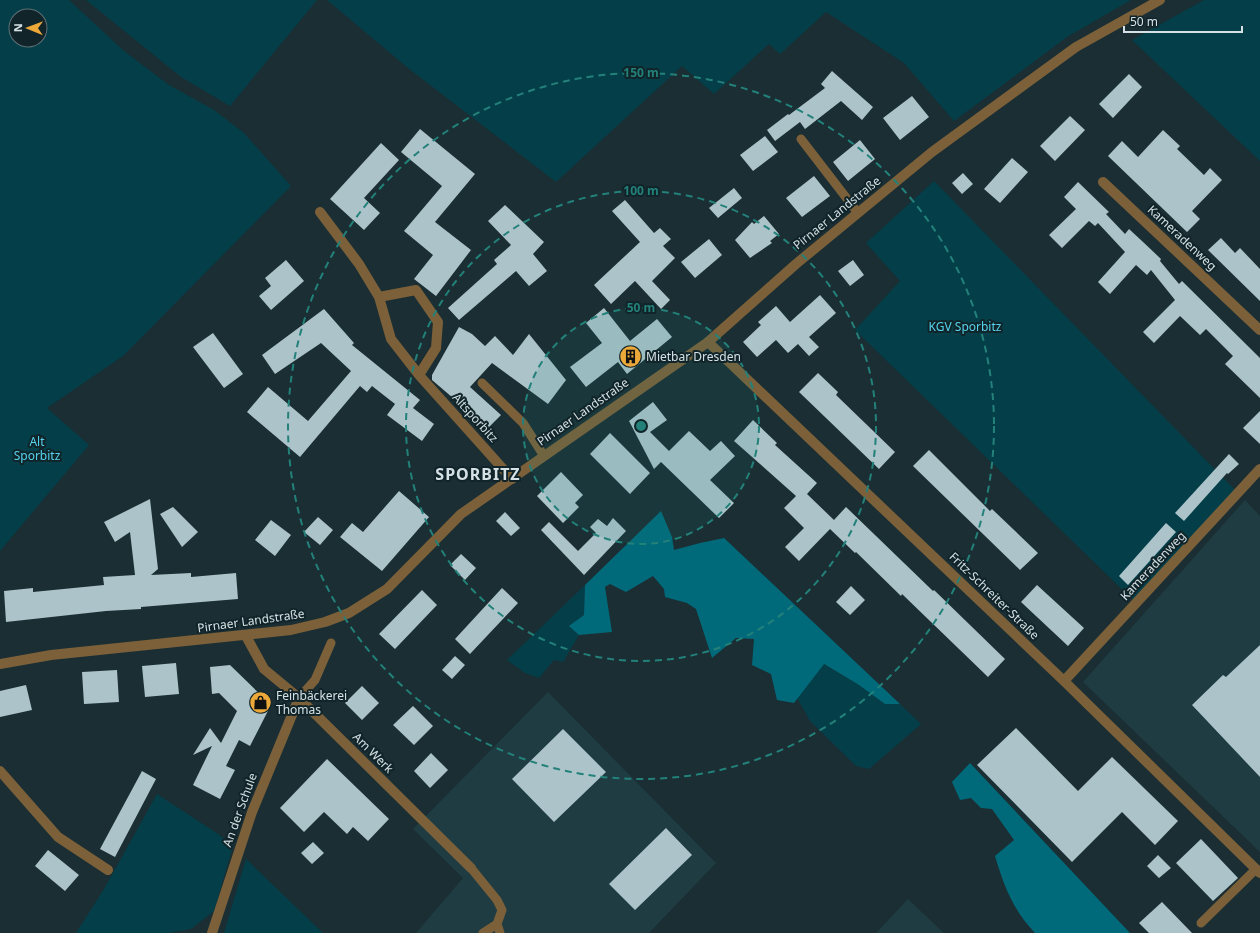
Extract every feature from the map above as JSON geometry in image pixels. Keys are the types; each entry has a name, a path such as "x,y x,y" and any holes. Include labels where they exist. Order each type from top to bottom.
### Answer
{"street":[{"name":"Pirnaer Landstraße","path":"0,664 51,655 246,636 291,630 325,622 349,613 387,589 460,514 708,342 796,264 932,152 1076,47 1160,0"},
{"name":"Kameradenweg","path":"1103,182 1260,330"},
{"name":"Altsporbitz","path":"320,212 359,264 379,297 391,339 419,375 512,479"},
{"path":"379,297 416,290 438,322 436,348 419,375"},
{"name":"Fritz-Schreiter-Straße","path":"708,342 1064,681 1258,871"},
{"name":"Kameradenweg","path":"1064,681 1260,469"},
{"name":"Am Werk","path":"246,636 264,669 299,698 471,868"},
{"name":"An der Schule","path":"212,933 252,812 299,698"},
{"path":"0,771 58,837 108,870"}],"lane":[{"path":"801,139 858,212"},
{"path":"482,383 523,423 544,456"},
{"path":"299,698 315,680 331,643"},
{"path":"471,868 497,900 502,910 499,929 483,933"},
{"path":"1201,922 1258,871"}],"shaded area":[{"path":"1245,500 1260,516 1260,852 1083,682"},
{"path":"661,511 672,537 674,550 724,538 900,704 885,704 859,685 824,664 794,703 777,700 771,674 752,665 754,639 736,638 712,658 696,609 687,603 665,597 664,589 653,576 626,592 610,584 605,587 612,632 579,635 569,626 584,615 585,585"},
{"path":"548,692 716,863 649,933 416,933 463,878 413,829"},
{"path":"970,763 1130,933 1035,933 1027,924 1010,897 995,856 1014,840 992,809 981,808 971,798 960,800 952,782"},
{"path":"908,899 944,933 876,933"}],"green space":[{"name":"Alt Sporbitz","path":"0,0 69,0 124,51 169,85 214,110 244,133 291,186 123,356 47,408 89,445 0,551"},
{"path":"86,0 317,0 230,106 181,77"},
{"path":"327,0 1131,0 1067,37 954,121 904,63 826,12 780,54 769,44 714,94 682,66 556,182 408,68"},
{"path":"1204,0 1260,0 1260,161 1132,40"},
{"name":"KGV Sporbitz","path":"934,181 1236,491 1133,600 855,330 900,281 866,243"},
{"path":"585,585 584,615 570,626 579,635 563,662 554,660 539,678 525,673 507,660"},
{"path":"823,664 859,685 885,704 900,704 921,724 869,769 856,766 810,721 797,698"},
{"path":"157,794 218,834 233,846 214,911 191,929 168,933 76,933 104,889"},
{"path":"246,859 323,933 224,933"}],"building":[{"path":"832,71 873,107 862,120 841,101 805,129 800,122 775,141 767,130 825,88 821,84"},
{"path":"1129,74 1142,87 1113,118 1099,104"},
{"path":"912,96 929,117 900,140 883,118"},
{"path":"1070,116 1085,130 1055,161 1040,146"},
{"path":"420,129 475,174 435,222 471,250 436,296 414,279 433,255 404,231 442,186 401,152"},
{"path":"1163,130 1180,146 1177,149 1204,175 1210,168 1222,180 1192,211 1200,219 1187,232 1108,156 1122,141 1138,157"},
{"path":"765,136 778,152 753,171 740,155"},
{"path":"860,140 875,159 848,181 833,162"},
{"path":"381,143 399,160 364,198 380,213 364,230 330,199"},
{"path":"1012,158 1028,172 1000,203 984,189"},
{"path":"963,173 973,184 962,194 952,183"},
{"path":"814,176 830,196 802,217 786,198"},
{"path":"1078,182 1109,212 1106,214 1125,234 1129,229 1161,259 1160,261 1179,284 1182,281 1260,358 1260,398 1225,364 1233,356 1206,329 1200,335 1180,316 1154,343 1143,332 1175,300 1151,270 1147,275 1136,265 1110,294 1098,282 1125,252 1098,223 1095,226 1089,221 1062,248 1049,235 1076,209 1064,197"},
{"path":"734,188 742,198 718,218 709,208"},
{"path":"625,200 654,233 660,228 671,239 663,246 675,258 652,281 670,300 661,309 635,281 611,304 594,285 640,242 612,211"},
{"path":"505,205 544,242 533,254 547,271 529,286 516,271 459,320 448,308 497,264 494,260 511,245 488,221"},
{"path":"764,216 779,234 770,241 772,243 750,258 735,240 752,222 754,224"},
{"path":"1221,238 1235,253 1240,248 1260,269 1260,301 1208,250"},
{"path":"709,239 722,255 695,278 681,262"},
{"path":"286,260 304,281 271,310 259,296 271,286 265,278"},
{"path":"853,260 864,275 850,286 838,271"},
{"path":"820,295 836,313 809,337 819,347 809,356 798,344 788,353 776,340 757,357 743,342 761,325 758,322 776,306 790,322"},
{"name":"Mietbar Dresden","path":"604,308 630,341 657,319 672,337 627,374 618,362 586,387 570,367 602,343 586,323"},
{"path":"324,309 354,343 352,345 420,400 413,408 434,424 422,441 387,415 395,404 372,386 367,392 360,386 300,457 247,412 268,387 308,421 351,371 321,343 275,374 262,355"},
{"path":"459,327 472,334 485,346 495,336 513,355 529,334 566,380 548,404 492,363 470,387 501,415 488,428 432,380 432,375"},
{"path":"213,333 243,374 224,388 193,347"},
{"path":"818,373 838,392 836,395 895,452 879,469 799,392"},
{"path":"653,402 667,420 650,432 669,451 689,431 710,451 721,441 735,456 710,480 734,503 719,518 661,462 654,469 629,421"},
{"path":"1260,411 1260,444 1243,428"},
{"path":"753,420 777,443 775,445 817,483 807,494 834,520 846,507 1005,659 988,677 902,594 901,596 830,529 799,561 785,547 804,528 784,508 796,496 734,441"},
{"path":"610,433 650,473 630,494 590,454"},
{"path":"929,450 990,511 992,509 1038,553 1020,570 913,466"},
{"path":"1229,454 1239,464 1228,474 1227,473 1184,521 1175,513"},
{"path":"561,472 583,495 575,503 579,507 563,523 537,496"},
{"path":"399,491 429,517 382,571 340,537 352,523 363,532"},
{"path":"150,499 158,569 151,575 191,573 191,577 236,573 238,599 141,607 141,609 106,611 6,622 4,591 33,588 33,592 104,585 103,577 135,575 130,532 115,542 104,522"},
{"path":"173,507 198,532 182,547 160,514"},
{"path":"505,512 520,528 511,536 496,521"},
{"path":"318,517 333,530 320,545 304,532"},
{"path":"613,518 626,531 584,575 541,530 549,522 578,551 596,533 590,527 598,519 607,526"},
{"path":"271,520 291,535 275,556 255,540"},
{"path":"1166,523 1176,532 1128,585 1119,576"},
{"path":"461,554 476,568 465,580 450,565"},
{"path":"1037,585 1084,628 1068,646 1021,602"},
{"path":"851,586 865,600 850,615 836,602"},
{"path":"502,588 518,603 470,654 455,639"},
{"path":"422,590 437,605 395,649 379,634"},
{"path":"1260,645 1260,777 1192,705 1223,675 1226,677"},
{"path":"455,656 465,665 452,679 442,670"},
{"path":"176,663 179,694 145,697 142,666"},
{"path":"230,665 271,705 250,746 239,740 226,766 235,770 220,799 193,785 212,746 193,755 210,728 221,743 237,711 219,693 212,694 210,667"},
{"path":"117,670 119,702 84,704 82,672"},
{"path":"26,685 32,710 0,717 0,691"},
{"path":"362,686 379,703 362,720 345,703"},
{"path":"413,706 433,726 414,745 393,725"},
{"path":"1016,728 1078,791 1112,757 1178,821 1155,845 1122,812 1072,862 977,765"},
{"path":"563,729 606,772 554,822 512,779"},
{"path":"431,753 448,770 430,788 414,771"},
{"path":"327,759 389,819 368,841 353,827 347,834 324,812 304,832 280,808"},
{"path":"142,771 156,779 115,857 100,849"},
{"path":"666,828 692,855 635,910 609,884"},
{"path":"1201,839 1238,878 1213,901 1176,863"},
{"path":"313,842 324,853 312,864 301,853"},
{"path":"48,850 79,875 65,891 35,866"},
{"path":"1158,855 1171,868 1159,878 1147,866"},
{"path":"1162,902 1192,933 1149,933 1139,923"}],"place":[{"name":"Mietbar Dresden","path":"630,357"},
{"name":"Feinbäckerei Thomas","path":"261,703"}],"district":[{"name":"SPORBITZ","path":"478,474"}]}
